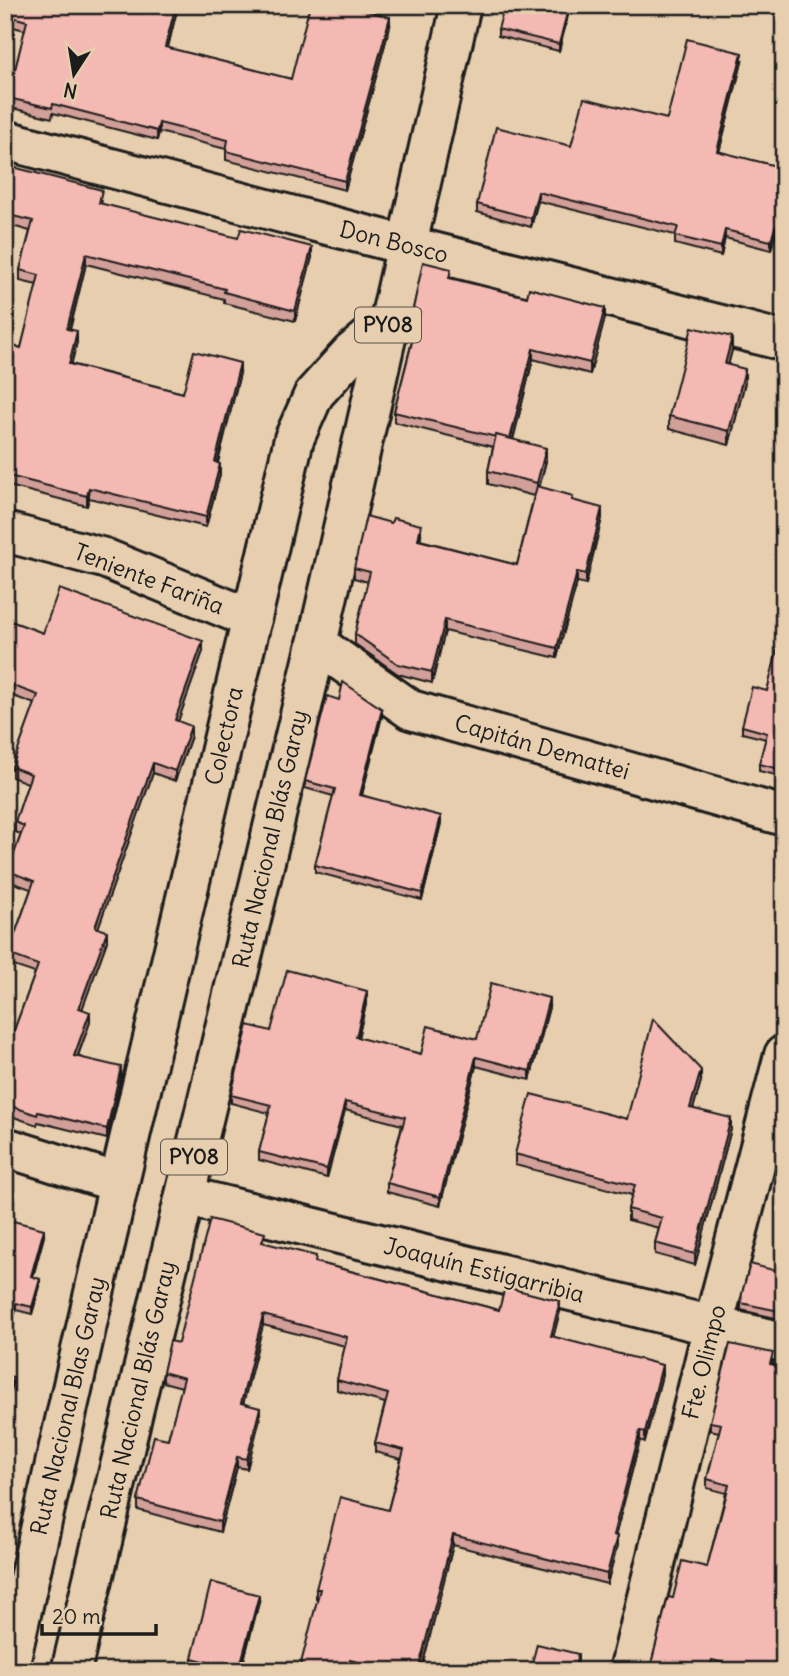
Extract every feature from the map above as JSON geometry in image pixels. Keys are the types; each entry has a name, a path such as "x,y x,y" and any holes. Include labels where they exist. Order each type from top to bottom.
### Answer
{"main road":[{"name":"Ruta Nacional Blás Garay","path":"71,1671 317,644 461,5"},
{"name":"Don Bosco","path":"5,140 784,341"},
{"name":"Colectora","path":"119,1183 294,439 314,394 351,353 389,321"},
{"name":"Teniente Fariña","path":"5,532 104,558 252,619"},
{"name":"Capitán Demattei","path":"317,644 411,710 784,816"},
{"name":"Fte. Olimpo","path":"629,1671 712,1326 784,1055"},
{"path":"5,1147 119,1183"},
{"name":"Ruta Nacional Blas Garay","path":"8,1671 119,1183"},
{"name":"Joaquín Estigarribia","path":"185,1196 784,1342"}],"building":[{"path":"5,5 176,5 165,47 291,79 310,5 345,5 390,17 345,181 226,151 228,140 159,123 157,131 53,104 52,108 8,98 27,21 5,15"},
{"path":"505,5 569,5 559,44 498,29"},
{"path":"687,39 742,53 717,151 784,168 784,229 775,227 771,241 725,230 721,247 675,236 678,227 538,192 531,218 477,204 496,127 571,146 584,98 667,119"},
{"path":"5,165 102,190 99,203 238,238 241,229 312,247 295,311 224,292 225,289 86,254 67,329 77,331 69,364 183,393 194,351 240,363 215,462 220,464 206,517 89,488 87,496 5,475 5,344 21,348 39,275 20,270 33,221 5,214"},
{"path":"423,262 451,269 449,278 527,297 529,288 605,308 590,363 533,349 510,439 394,412 420,311 413,309"},
{"path":"692,327 732,337 725,364 745,369 729,431 669,416"},
{"path":"496,435 546,448 537,483 488,471"},
{"path":"537,486 602,508 586,574 577,572 557,648 445,620 432,672 398,664 355,634 370,572 354,568 366,516 391,523 393,518 421,525 418,540 517,565"},
{"path":"59,589 203,641 175,720 191,726 175,771 153,763 95,927 107,931 79,1008 90,1012 74,1056 121,1067 107,1129 38,1112 37,1115 5,1104 5,1085 8,1078 5,1077 5,1055 38,965 8,954 34,881 8,871 24,826 15,822 31,774 12,767 38,695 5,683 5,619 43,633"},
{"path":"782,631 784,770 759,764 767,733 742,726 752,687 767,691"},
{"path":"343,682 382,709 360,795 441,816 422,893 315,865 335,789 305,781 327,696 339,700"},
{"path":"287,970 367,991 356,1037 421,1054 428,1026 477,1039 491,983 549,998 530,1071 476,1057 440,1197 387,1183 405,1117 345,1102 327,1169 259,1152 271,1105 231,1095 248,1025 271,1031"},
{"path":"653,1019 701,1070 690,1108 731,1118 695,1254 655,1243 662,1218 628,1209 635,1185 515,1154 531,1094 627,1119"},
{"path":"210,1219 265,1233 262,1242 316,1256 315,1262 499,1310 505,1287 560,1301 551,1336 662,1365 645,1432 640,1431 613,1535 617,1536 607,1574 453,1535 418,1671 392,1671 350,1660 347,1671 299,1671 320,1589 316,1589 340,1497 388,1510 404,1450 375,1443 388,1394 337,1380 347,1337 263,1315 241,1403 260,1408 247,1459 237,1457 220,1522 138,1500 154,1436 168,1439 184,1378 163,1372 170,1341 178,1343"},
{"path":"13,1221 44,1229 31,1276 40,1279 32,1307 16,1303 5,1341 5,1250"},
{"path":"750,1264 784,1273 784,1312 741,1303"},
{"path":"730,1344 773,1353 770,1364 784,1367 784,1671 756,1671 712,1660 709,1671 648,1671 668,1597 673,1598 682,1561 707,1567 729,1485 707,1479 721,1424 710,1422"},
{"path":"5,1375 13,1377 5,1404"},
{"path":"211,1582 259,1595 239,1670 192,1658"},
{"path":"537,1644 578,1654 574,1671 530,1671"}]}
